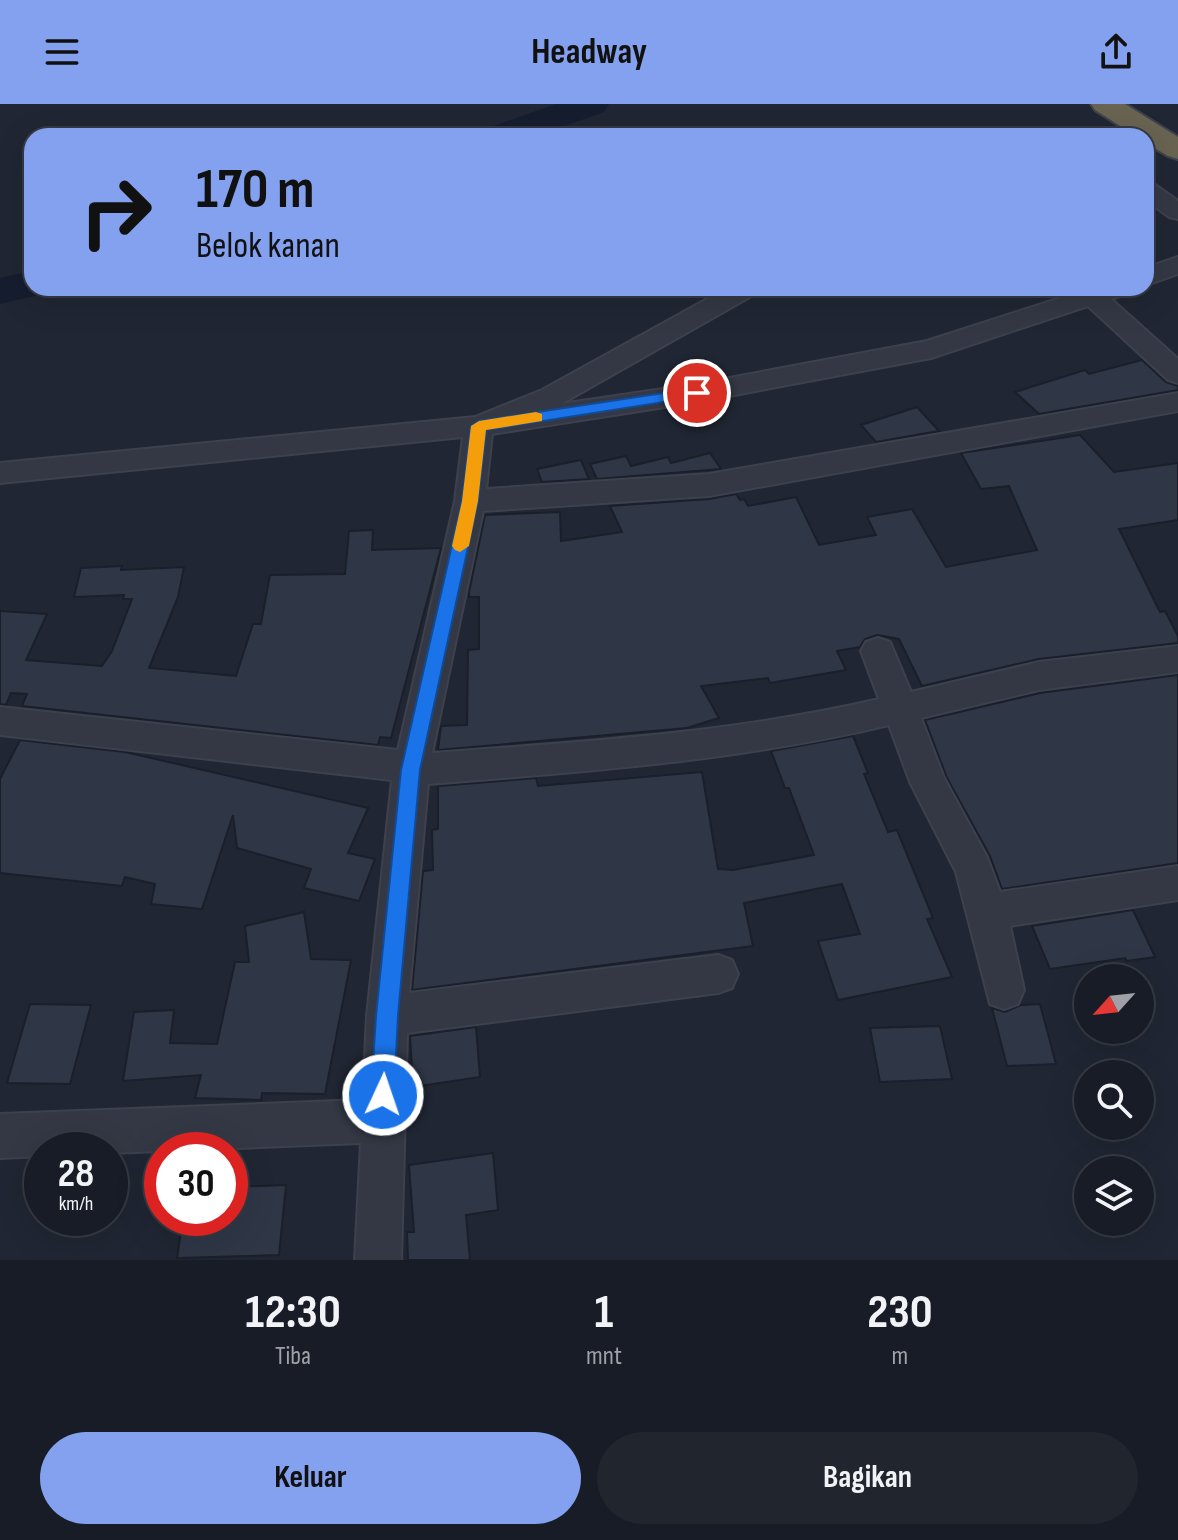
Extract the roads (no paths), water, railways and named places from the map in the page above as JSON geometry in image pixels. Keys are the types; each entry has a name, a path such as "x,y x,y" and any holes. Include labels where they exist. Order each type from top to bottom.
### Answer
{"highway":[{"path":"1105,104 1143,128"},
{"path":"1154,135 1178,150"}],"street":[{"path":"1154,195 1178,212"},
{"path":"1154,274 1178,265"},
{"path":"479,426 552,397 732,296"},
{"path":"0,473 479,426 697,393 931,349 1094,296"},
{"path":"1110,296 1178,374"},
{"path":"470,501 709,485 1178,402"},
{"path":"378,1260 387,1016 411,768 470,501 479,426"},
{"path":"878,651 928,782 974,869 1004,990"},
{"path":"0,721 411,768 676,747 808,730 1039,676 1178,659"},
{"path":"987,912 1178,883"},
{"path":"387,1016 718,974"},
{"path":"0,1136 381,1121"}],"waterway":[{"path":"524,128 591,104"},
{"path":"0,291 24,286"}]}
